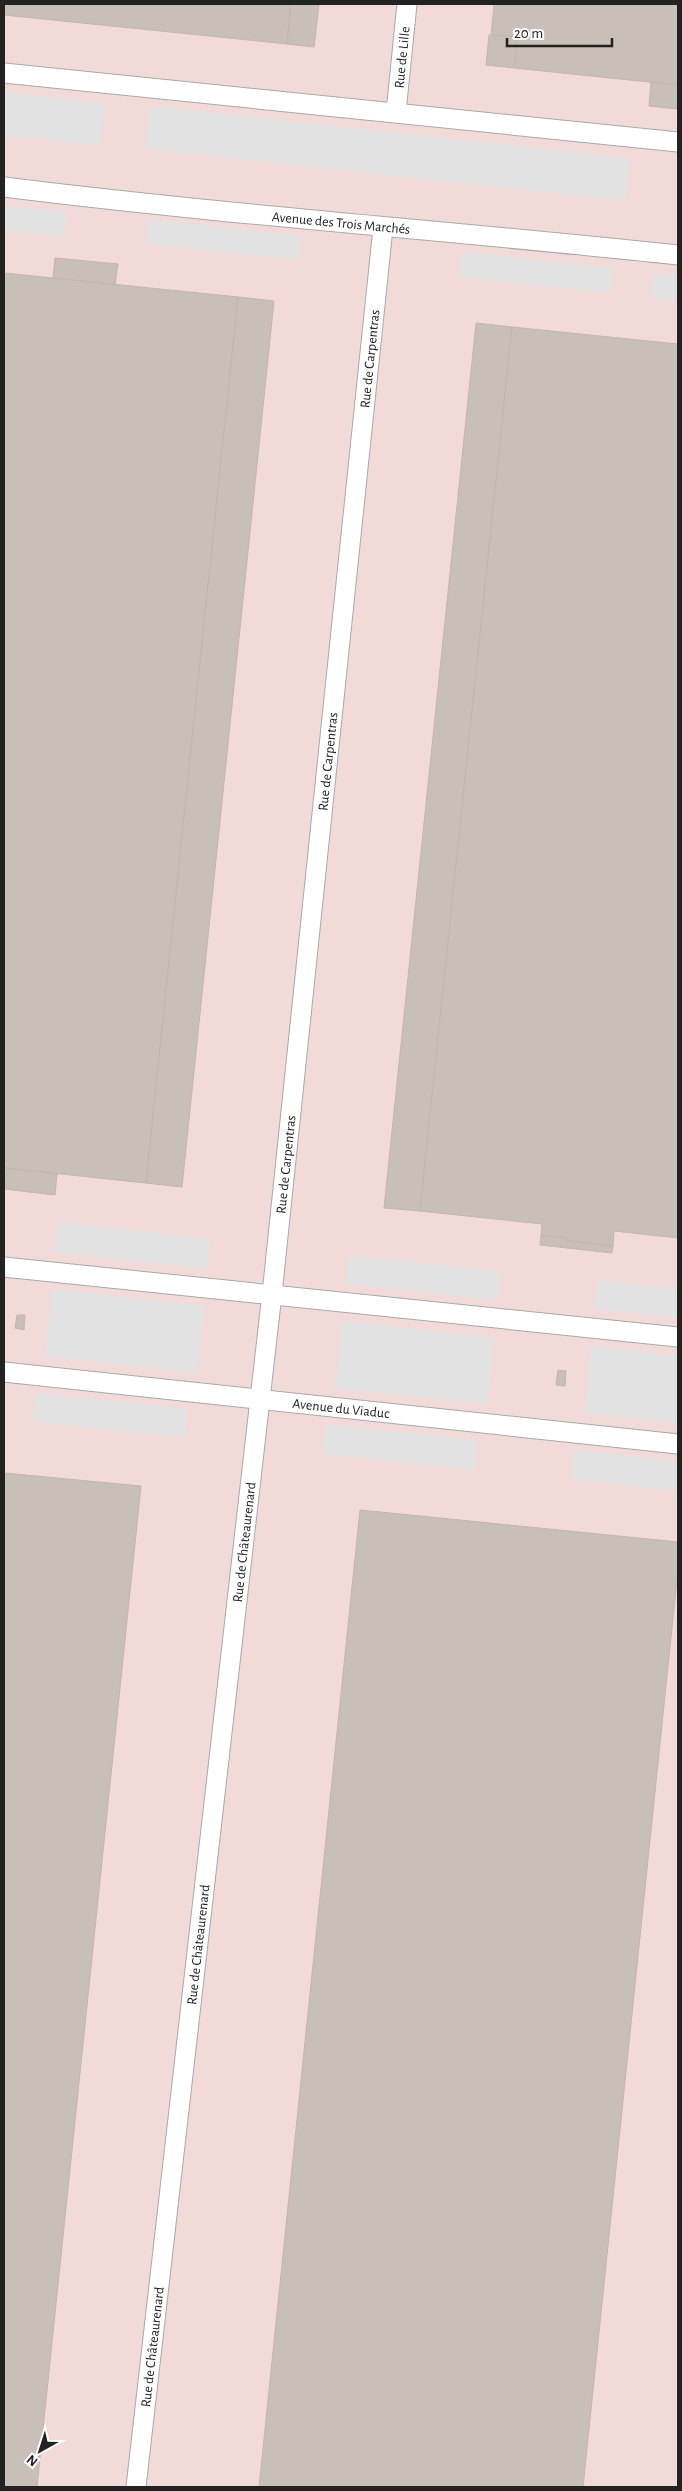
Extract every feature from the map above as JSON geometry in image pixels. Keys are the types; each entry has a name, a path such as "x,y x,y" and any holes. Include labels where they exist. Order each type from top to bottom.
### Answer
{"lane":[{"name":"Rue de Lille","path":"396,112 407,4"},
{"path":"4,73 678,142"},
{"name":"Avenue des Trois Marchés","path":"4,187 383,228 678,256"},
{"name":"Rue de Carpentras","path":"259,1400 272,1294 383,228"},
{"path":"4,1267 678,1337"},
{"name":"Avenue du Viaduc","path":"4,1372 678,1444"},
{"name":"Rue de Châteaurenard","path":"136,2487 259,1400"}],"shaded area":[{"path":"4,4 678,4 678,2487 4,2487"},
{"path":"4,92 104,103 100,146 4,135"},
{"path":"150,106 630,158 625,201 145,149"},
{"path":"4,206 67,212 64,237 4,230"},
{"path":"148,219 301,236 298,260 146,244"},
{"path":"461,252 614,268 610,293 458,277"},
{"path":"654,274 678,276 678,301 651,298"},
{"path":"58,1222 210,1239 207,1269 54,1252"},
{"path":"348,1255 500,1271 498,1300 345,1284"},
{"path":"597,1280 678,1289 678,1318 594,1309"},
{"path":"52,1289 204,1306 197,1373 45,1356"},
{"path":"342,1321 494,1338 487,1404 335,1388"},
{"path":"591,1346 678,1356 678,1423 584,1413"},
{"path":"35,1393 187,1409 185,1438 32,1422"},
{"path":"326,1424 478,1441 475,1470 322,1454"},
{"path":"574,1450 678,1461 678,1491 571,1479"}],"building":[{"path":"4,4 291,4 287,44 4,15"},
{"path":"291,4 319,4 314,47 287,44"},
{"path":"494,4 678,4 678,85 514,68 517,37 491,35"},
{"path":"489,35 517,37 514,68 486,65"},
{"path":"651,82 678,85 678,109 649,106"},
{"path":"55,258 118,264 115,285 53,278"},
{"path":"4,273 238,297 146,1183 4,1168"},
{"path":"238,297 274,301 182,1187 146,1183"},
{"path":"476,323 512,327 420,1211 384,1208"},
{"path":"512,327 678,344 678,1238 614,1231 613,1246 567,1241 567,1238 541,1235 542,1224 420,1211"},
{"path":"4,1168 57,1174 55,1195 4,1189"},
{"path":"541,1235 567,1238 567,1241 613,1246 612,1253 540,1245"},
{"path":"17,1315 25,1315 24,1330 15,1328"},
{"path":"558,1370 566,1371 565,1386 556,1385"},
{"path":"4,1473 141,1486 37,2487 4,2487"},
{"path":"360,1510 678,1542 678,1570 583,2487 259,2487"}]}
